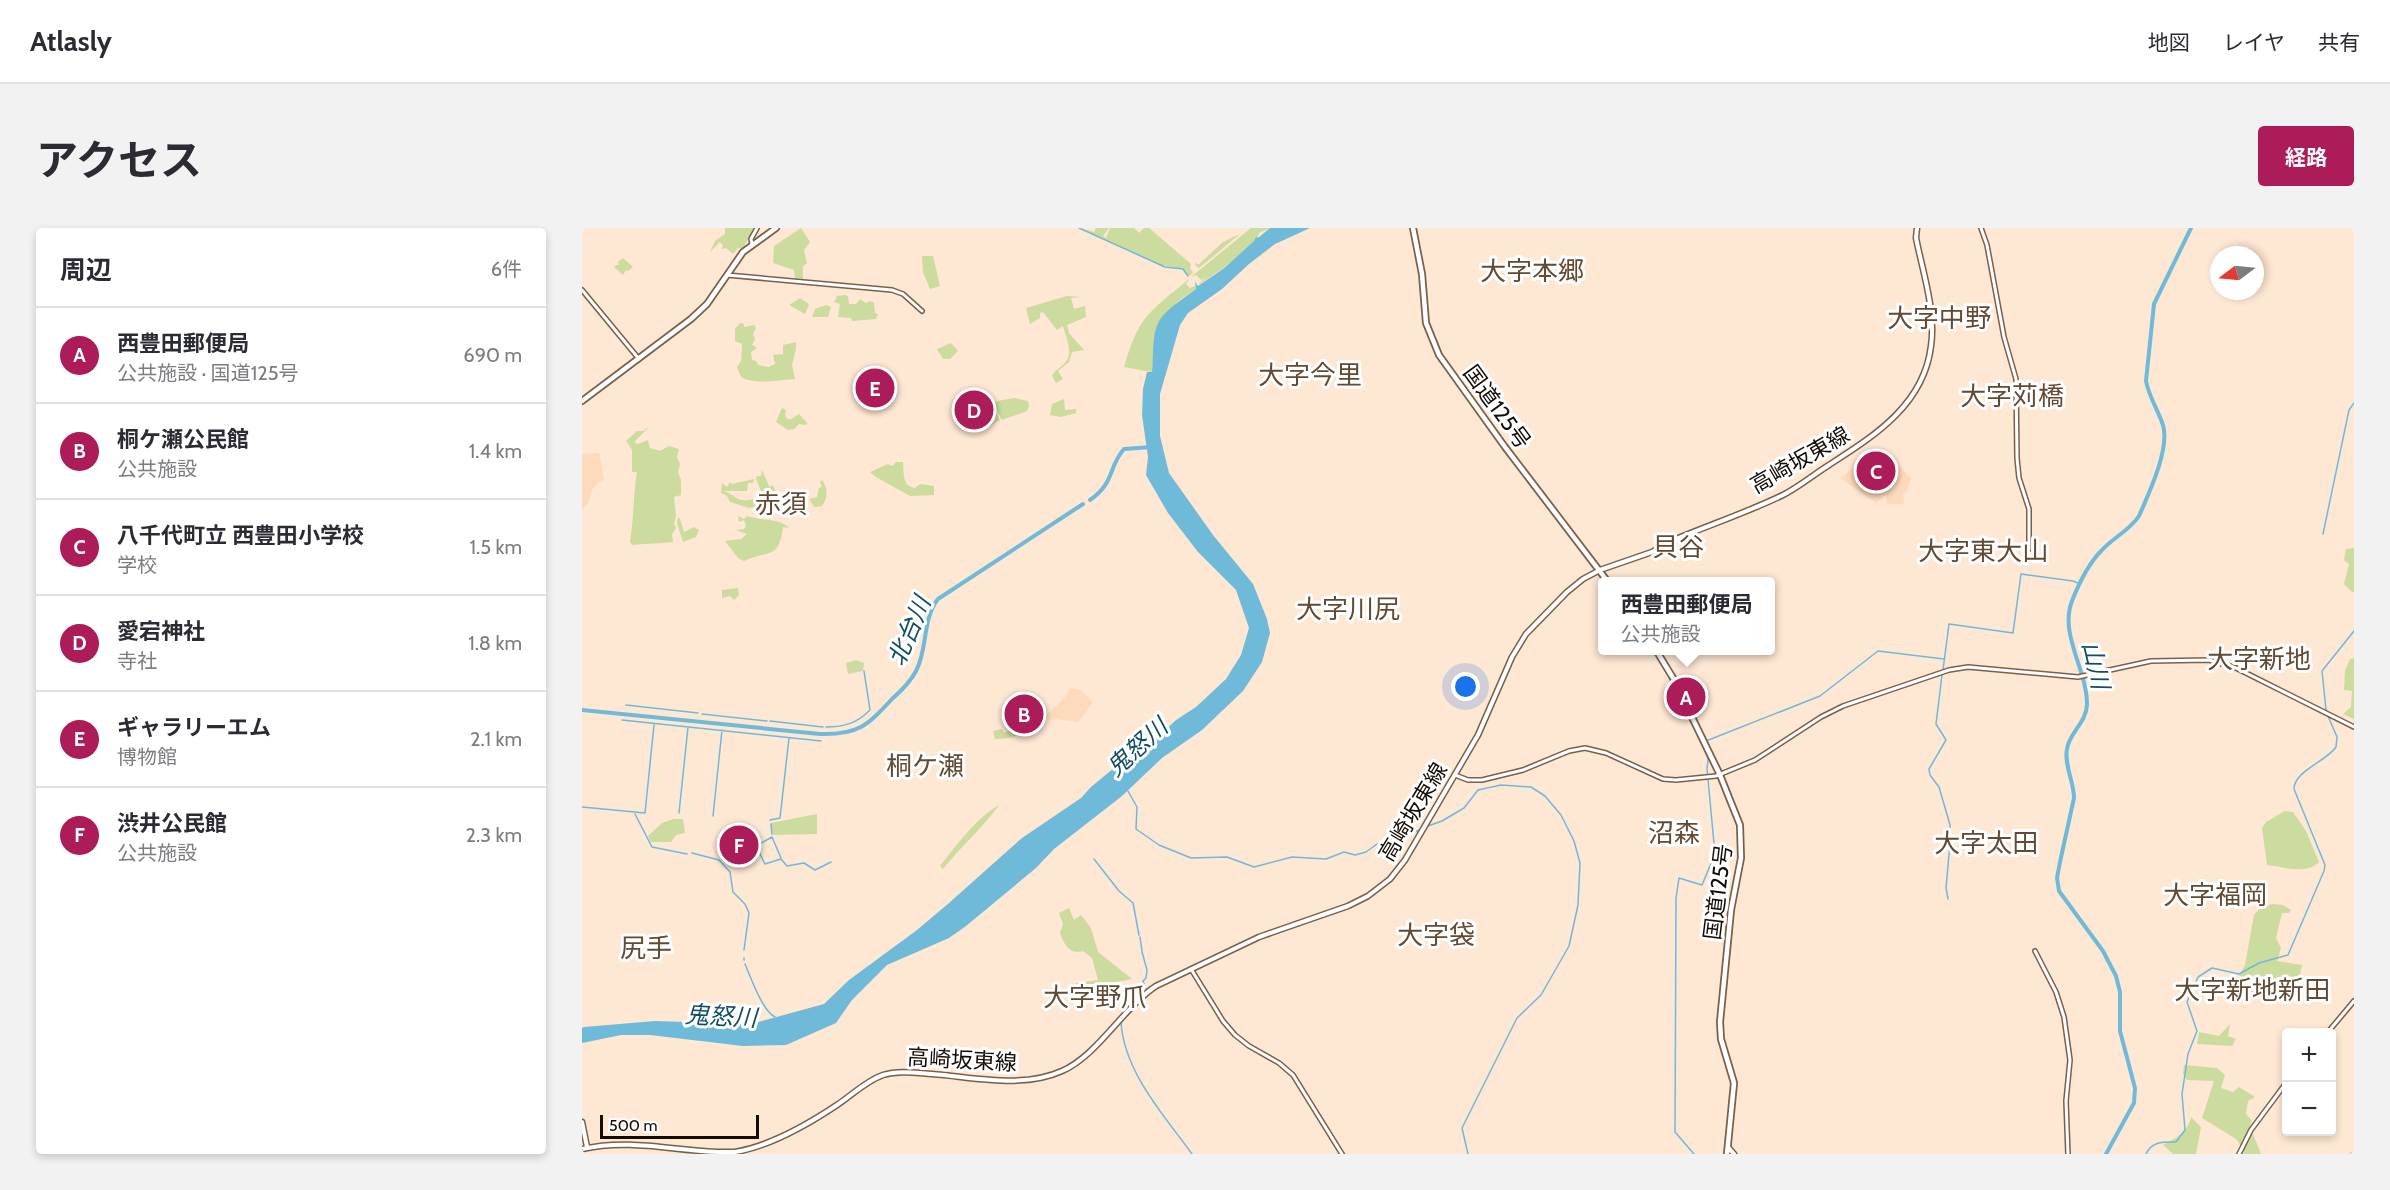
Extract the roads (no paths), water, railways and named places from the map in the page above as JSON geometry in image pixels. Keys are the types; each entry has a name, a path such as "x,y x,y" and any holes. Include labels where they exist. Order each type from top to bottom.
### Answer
{"main road":[{"path":"582,401 700,312 740,256 752,244 776,228"},
{"name":"国道125号","path":"1413,228 1422,274 1426,323 1439,355 1508,451 1605,577"},
{"name":"高崎坂東線","path":"585,1148 624,1144 704,1154 734,1153 761,1145 802,1126 870,1081 890,1073 913,1072 1018,1081 1058,1073 1078,1061 1148,991 1259,937 1342,909 1379,888 1402,865 1455,776 1478,735 1522,639 1574,586 1600,570 1652,552 1669,542 1784,494 1871,437 1901,411 1922,380 1932,338 1931,314 1916,238 1917,228"},
{"name":"国道125号","path":"1659,655 1673,678 1737,813 1742,844 1731,910 1720,1022 1721,1039 1734,1083 1728,1154"},
{"path":"582,1122 585,1148"},
{"path":"1728,1147 1734,1154"},
{"path":"1728,1154 1734,1154"}],"street":[{"path":"752,244 751,239 757,228"},
{"path":"1981,228 1987,245 2004,337 2016,379 2017,458 2019,478 2029,509 2029,549"},
{"path":"727,275 892,290 903,294 922,311"},
{"path":"582,290 639,359"},
{"path":"1455,776 1474,781 1488,779 1585,748 1606,753 1664,779 1676,780 1720,775 1772,751 1834,710 1949,670 1980,667 2057,677 2078,677 2158,660 2218,661 2354,727"},
{"path":"2035,951 2056,992 2064,1017 2070,1060 2066,1101 2068,1154"},
{"path":"1191,969 1223,1021 1235,1035 1279,1063 1293,1075 1342,1154"},
{"path":"2331,1028 2354,1001"},
{"path":"2239,1154 2251,1130 2282,1088"},
{"path":"585,1148 588,1154"}],"water":[{"path":"1270,228 1310,228 1275,244 1222,289 1188,313 1180,325 1160,394 1160,436 1169,473 1213,535 1253,584 1267,619 1270,633 1262,662 1243,691 1202,730 1162,758 1122,796 1054,849 1036,868 966,926 949,938 887,965 852,1000 836,1023 786,1045 743,1046 650,1035 621,1035 582,1043 582,1028 584,1027 655,1021 751,1024 824,1004 849,980 917,930 1022,838 1081,798 1131,754 1158,737 1176,720 1196,707 1226,679 1241,655 1249,628 1236,590 1198,552 1168,513 1146,475 1148,457 1142,415 1143,389 1147,372 1152,372 1154,337 1164,314 1196,289 1195,282 1198,286 1223,269 1256,237 1258,238"}],"waterway":[{"path":"1079,228 1165,267 1183,269 1188,276"},
{"name":"山川","path":"2106,1154 2134,1103 2135,1088 2120,1031 2120,992 2116,976 2103,951 2059,891 2057,878 2074,798 2066,755 2068,743 2084,716 2087,704 2083,678 2071,639 2069,614 2078,587 2097,555 2139,516 2157,471 2164,446 2163,425 2146,381 2154,304 2191,228"},
{"path":"2323,534 2349,410 2354,403"},
{"name":"北台川","path":"1090,500 1104,487 1115,462 1124,449 1152,447"},
{"name":"北台川","path":"582,710 820,734 844,733 861,727 876,716 914,675 920,662 927,625 938,599 1083,504"},
{"path":"1943,670 1949,624 2013,633 2021,574 2080,584"},
{"path":"2326,710 2322,671 2354,631"},
{"path":"1706,741 1820,696 1878,651 1944,659"},
{"path":"826,727 850,723 870,710 864,671"},
{"path":"1942,675 1936,724 1946,740 1929,769 1930,775 1939,787 1950,825 1946,888 1948,899"},
{"path":"626,705 698,713"},
{"path":"702,714 767,721"},
{"path":"2146,1154 2155,1144 2176,1142 2185,1130 2182,1094 2188,1054 2197,1031 2187,1002 2198,977 2212,968 2239,974 2259,963 2288,955 2324,871 2325,865 2294,789 2299,777 2336,747 2337,737 2328,716"},
{"path":"622,720 821,741"},
{"path":"770,721 823,727"},
{"path":"582,807 645,813 654,725"},
{"path":"679,813 688,727"},
{"path":"713,816 722,730"},
{"path":"770,820 780,818 789,738"},
{"path":"1694,1154 1675,1132 1676,898 1679,878 1702,885 1715,854 1708,759 1702,743"},
{"path":"1428,826 1464,808 1478,790 1501,785 1531,787 1545,796 1561,815 1574,841 1580,863 1578,905 1569,946 1541,995 1517,1018 1462,1128 1468,1154"},
{"path":"1128,791 1137,807 1136,829 1159,845 1191,858 1227,857 1254,867 1292,857 1326,859 1344,852 1355,855 1366,852 1377,844 1420,830"},
{"path":"635,814 652,847 687,854"},
{"path":"771,824 772,834"},
{"path":"772,837 756,846 765,864 781,859 787,866 804,863 815,870 831,862"},
{"path":"772,837 781,858"},
{"path":"692,853 719,860 730,872 733,892 745,904 749,913 744,950"},
{"path":"1094,859 1119,891 1133,903 1139,935"},
{"path":"1140,937 1142,951"},
{"path":"1142,952 1147,970 1143,981 1146,989"},
{"name":"鬼怒川","path":"745,964 761,1001 775,1017"},
{"path":"1146,996 1121,1022 1129,1058 1147,1092 1192,1154"},
{"path":"2350,1154 2354,1152"}],"place":[{"name":"ギャラリーエム","path":"875,388"},
{"name":"愛宕神社","path":"974,410"},
{"name":"八千代町立 西豊田小学校","path":"1876,471"},
{"name":"西豊田郵便局","path":"1686,697"},
{"name":"桐ケ瀬公民館","path":"1024,714"},
{"name":"渋井公民館","path":"739,845"}],"district":[{"name":"大字本郷","path":"1532,271"},
{"name":"大字中野","path":"1939,318"},
{"name":"大字今里","path":"1310,375"},
{"name":"大字苅橋","path":"2012,396"},
{"name":"赤須","path":"781,504"},
{"name":"貝谷","path":"1678,547"},
{"name":"大字東大山","path":"1983,551"},
{"name":"大字川尻","path":"1348,609"},
{"name":"大字新地","path":"2259,659"},
{"name":"桐ケ瀬","path":"925,766"},
{"name":"沼森","path":"1674,833"},
{"name":"大字太田","path":"1986,843"},
{"name":"大字福岡","path":"2215,895"},
{"name":"大字袋","path":"1436,935"},
{"name":"尻手","path":"646,948"},
{"name":"大字新地新田","path":"2252,990"},
{"name":"大字野爪","path":"1095,997"}]}
